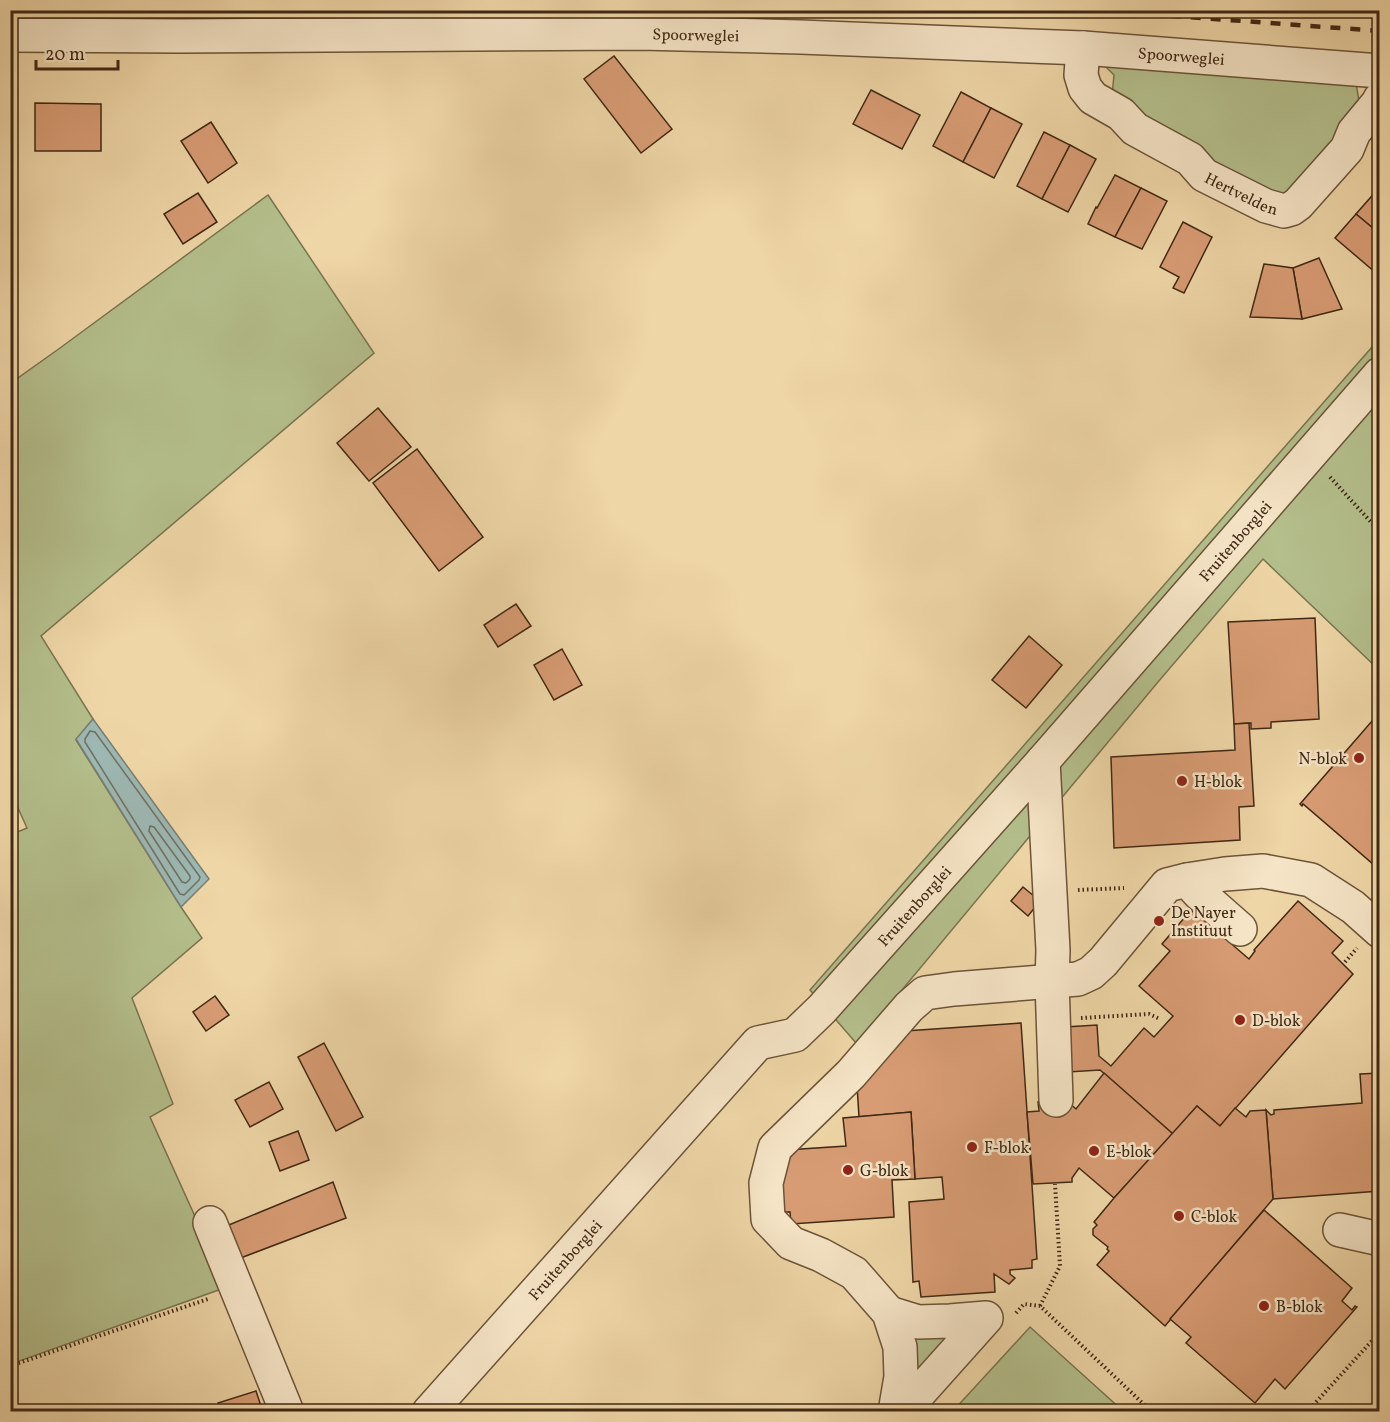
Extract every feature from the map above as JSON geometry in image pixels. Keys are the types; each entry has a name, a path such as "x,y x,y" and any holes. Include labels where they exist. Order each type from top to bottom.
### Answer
{"street":[{"name":"Spoorweglei","path":"10,35 640,33 800,37 1083,48 1380,71"},
{"name":"Hertvelden","path":"1083,48 1081,75 1085,88 1093,98 1121,114 1135,129 1190,159 1204,175 1275,209 1291,209 1298,204 1347,149 1354,132 1380,99"},
{"name":"Fruitenborglei","path":"429,1412 758,1043 795,1035 815,1016 1042,761 1380,374"},
{"path":"1042,761 1053,950 1056,1100"},
{"path":"895,1412 901,1377 900,1347 889,1313 854,1273 821,1255 791,1243 768,1219 766,1183 775,1148 850,1074 909,1007 925,993 1078,979 1091,973 1177,883 1224,874 1263,871 1311,880 1353,906 1380,931"},
{"path":"1177,883 1199,893 1240,929"},
{"path":"210,1223 287,1412"},
{"path":"1340,1230 1380,1239"},
{"path":"889,1313 918,1322 986,1318 902,1412"}],"path":[{"path":"1309,455 1380,532"},
{"path":"1050,891 1131,888 1177,883"},
{"path":"1054,1021 1149,1014 1160,1019"},
{"path":"1040,1306 1060,1266 1055,1184"},
{"path":"10,1366 237,1289"},
{"path":"1017,1313 1024,1304 1040,1306 1152,1412"},
{"path":"1307,1412 1380,1332"}],"green space":[{"path":"1101,62 1356,83 1360,107 1338,142 1299,186 1281,196 1209,164 1112,96 1114,75"},
{"path":"268,195 374,353 41,636 93,719 76,740 202,938 132,998 173,1104 150,1117 227,1287 11,1364 10,835 27,828 10,790 11,383"},
{"path":"1379,339 1379,670 1263,559 857,1044 810,990"},
{"path":"902,1326 965,1329 910,1386"},
{"path":"1030,1327 1123,1411 953,1411"}],"water":[{"path":"93,719 209,879 181,907 76,739"}],"building":[{"path":"614,56 672,129 641,153 584,79"},
{"path":"871,90 920,115 902,149 853,124"},
{"path":"961,92 991,108 963,162 933,146"},
{"path":"35,103 101,104 101,151 35,151"},
{"path":"991,108 1022,124 994,178 963,162"},
{"path":"211,122 237,163 208,183 181,141"},
{"path":"1044,132 1070,145 1042,199 1017,186"},
{"path":"1070,145 1096,159 1068,212 1042,199"},
{"path":"1115,175 1141,188 1115,237 1088,224"},
{"path":"1141,188 1167,201 1142,249 1115,237"},
{"path":"1378,189 1380,190 1380,234 1356,214"},
{"path":"198,193 217,222 183,244 164,214"},
{"path":"1356,214 1380,234 1380,269 1376,273 1335,238"},
{"path":"1183,222 1212,237 1184,293 1173,288 1179,277 1160,267"},
{"path":"1319,258 1342,309 1302,319 1293,268"},
{"path":"1264,264 1293,268 1302,319 1250,317"},
{"path":"378,408 411,447 369,481 337,443"},
{"path":"417,449 483,537 439,571 373,483"},
{"path":"516,604 531,626 498,647 484,625"},
{"path":"1315,618 1319,719 1271,722 1271,728 1251,729 1251,723 1234,724 1228,622"},
{"path":"1029,636 1062,665 1026,708 992,680"},
{"path":"562,649 582,685 554,700 534,665"},
{"name":"N-blok","path":"1379,713 1380,870 1303,804 1302,806 1300,804"},
{"name":"H-blok","path":"1249,723 1254,806 1239,807 1240,840 1114,848 1111,757 1235,750 1234,724"},
{"path":"1023,887 1040,901 1028,916 1011,901"},
{"name":"D-blok","path":"1298,901 1343,941 1332,953 1353,974 1220,1126 1197,1106 1173,1134 1100,1070 1068,1072 1065,1027 1097,1025 1099,1056 1111,1066 1144,1028 1154,1037 1173,1016 1139,986 1170,951 1162,944 1191,910 1249,959 1254,950"},
{"path":"215,996 229,1015 206,1031 193,1012"},
{"name":"F-blok","path":"1021,1023 1037,1259 1032,1260 1032,1268 1010,1270 1010,1274 1015,1278 1009,1284 994,1274 995,1292 921,1297 919,1281 913,1282 909,1202 944,1199 942,1177 915,1179 911,1112 859,1117 857,1085 905,1031"},
{"path":"324,1043 363,1117 336,1131 298,1057"},
{"name":"E-blok","path":"1104,1073 1173,1134 1114,1198 1079,1168 1072,1182 1033,1184 1027,1112 1039,1111 1038,1102 1056,1100 1066,1100 1076,1109"},
{"path":"1380,1073 1380,1191 1273,1199 1266,1110 1271,1115 1274,1114 1274,1110 1362,1103 1360,1074"},
{"path":"269,1082 283,1109 250,1127 235,1100"},
{"name":"C-blok","path":"1197,1106 1220,1126 1235,1108 1246,1117 1250,1111 1266,1110 1273,1199 1165,1326 1097,1265 1109,1251 1108,1247 1093,1235 1093,1229 1097,1225 1094,1222"},
{"name":"G-blok","path":"911,1112 915,1179 892,1180 894,1217 791,1224 790,1212 780,1212 780,1160 786,1150 846,1146 843,1118"},
{"path":"298,1131 309,1160 280,1171 269,1142"},
{"path":"333,1182 346,1218 238,1259 224,1227"},
{"name":"B-blok","path":"1264,1210 1352,1288 1342,1301 1352,1310 1355,1306 1357,1307 1285,1389 1275,1379 1255,1403 1186,1343 1191,1337 1170,1319"},
{"path":"256,1391 263,1412 221,1412 218,1403"}],"railway":[{"path":"1091,10 1380,31"}],"place":[{"name":"N-blok","path":"1359,758"},
{"name":"H-blok","path":"1182,781"},
{"name":"De Nayer Instituut","path":"1159,921"},
{"name":"D-blok","path":"1240,1020"},
{"name":"F-blok","path":"972,1147"},
{"name":"E-blok","path":"1094,1151"},
{"name":"G-blok","path":"848,1170"},
{"name":"C-blok","path":"1179,1216"},
{"name":"B-blok","path":"1264,1306"}]}
